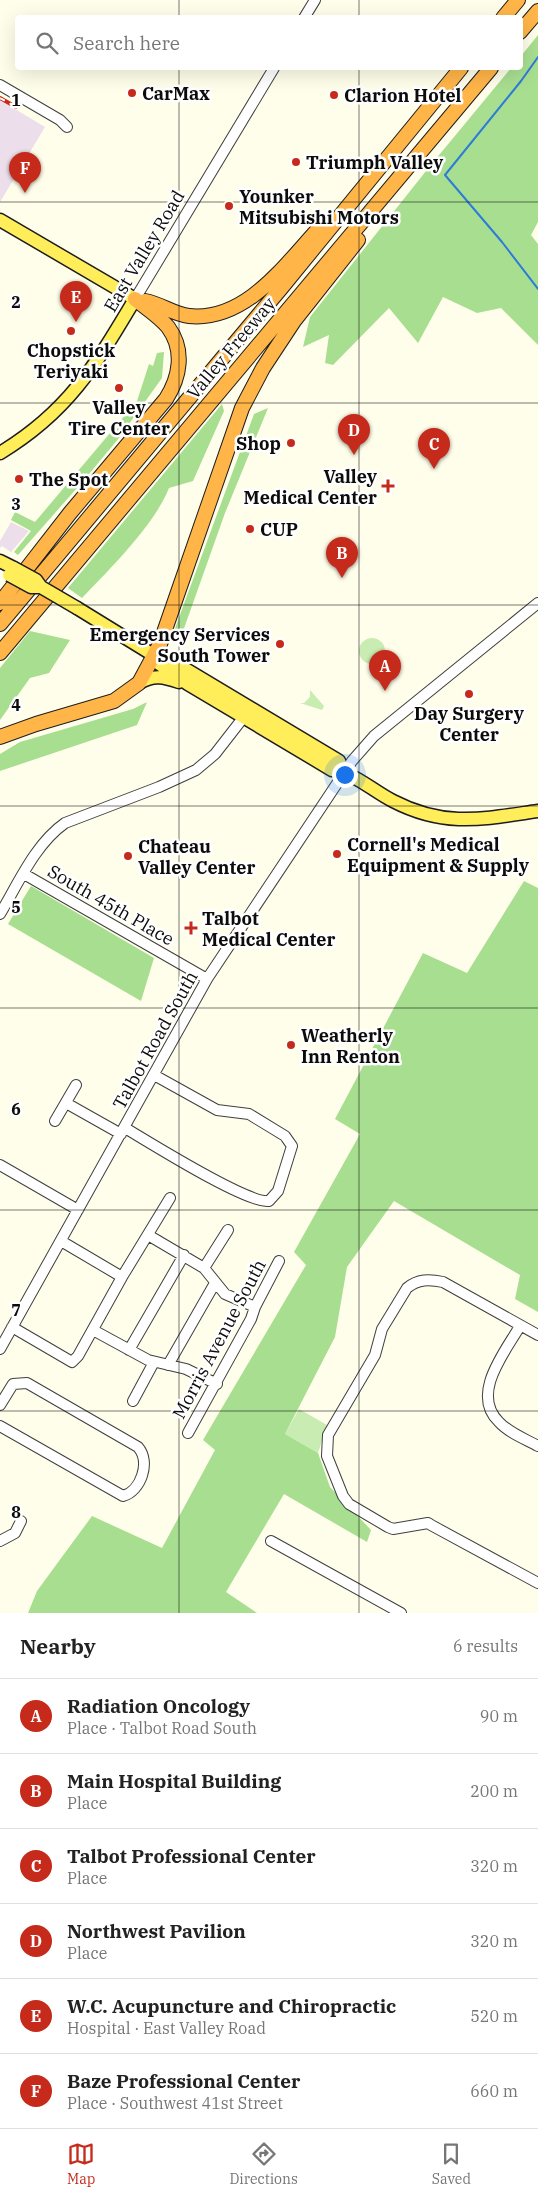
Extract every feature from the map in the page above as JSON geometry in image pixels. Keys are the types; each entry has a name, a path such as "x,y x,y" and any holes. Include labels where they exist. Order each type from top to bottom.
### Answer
{"highway":[{"path":"506,15 518,0"},
{"path":"523,18 538,1"},
{"path":"523,28 538,11"},
{"name":"Valley Freeway","path":"0,624 282,287 459,70"},
{"path":"0,645 480,70"},
{"name":"Valley Freeway","path":"0,653 489,70"},
{"path":"135,299 184,315 199,316 229,310 247,300 263,288 328,218 402,130 425,111"},
{"path":"0,737 36,724 114,701 139,683 155,656 230,440 253,387 294,321 406,179 414,160"},
{"path":"0,603 70,513 166,400 176,383 179,356 172,334 167,326 135,299"}],"main road":[{"path":"0,220 135,299"},
{"name":"East Valley Road","path":"0,453 35,430 72,395 105,348 135,299"},
{"path":"0,561 8,571 36,580 41,587 155,656 162,656 339,761 344,772"},
{"path":"155,656 158,663 243,718 331,770 344,772 398,803 441,818 478,820 538,811"},
{"path":"139,683 148,677 161,676 188,684"}],"street":[{"path":"306,15 315,0"},
{"name":"East Valley Road","path":"135,299 273,70"},
{"path":"0,85 60,120 67,127"},
{"name":"Talbot Road South","path":"0,1349 207,979 344,772 374,736 538,603"},
{"path":"0,914 50,835 64,823 159,787 196,770 215,754 243,718"},
{"name":"South 45th Place","path":"24,874 207,979"},
{"path":"66,1103 123,1131 225,1186 259,1201 269,1201 274,1197 278,1191 292,1146 286,1136 249,1114 216,1110 154,1075"},
{"path":"55,1122 76,1085"},
{"path":"0,1164 78,1210"},
{"path":"12,1327 72,1362 78,1356 122,1276 170,1198"},
{"path":"204,1268 228,1230"},
{"path":"148,1234 204,1268 226,1294 242,1303 255,1307"},
{"path":"61,1241 122,1276"},
{"path":"130,1350 184,1255"},
{"name":"Morris Avenue South","path":"188,1433 217,1384 217,1378 251,1319 255,1307 279,1261"},
{"path":"538,1336 443,1282 423,1280 412,1284 407,1288 382,1329 375,1355 328,1435 327,1456 343,1496 353,1507 394,1529 431,1524 538,1583"},
{"path":"168,1365 215,1283"},
{"path":"520,1326 489,1383 488,1401 493,1416 508,1430 538,1446"},
{"path":"93,1330 154,1362 197,1373 217,1384"},
{"path":"133,1401 154,1362"},
{"path":"0,1405 5,1386 18,1382 27,1383 138,1447 144,1457 145,1468 133,1490 123,1496 0,1426"},
{"path":"0,1541 15,1533 20,1521"},
{"path":"271,1541 401,1613"}],"shaded area":[{"path":"0,100 45,127 0,202"},
{"path":"11,522 29,531 11,552 2,546 0,548 0,541"}],"green space":[{"path":"538,35 538,222 531,235 538,244 538,345 501,308 477,313 443,297 418,343 389,308 333,365 325,363 329,335 303,347 310,317 509,70 523,70 523,54"},
{"path":"164,352 162,378 119,438 18,555 14,552 31,531 11,520 15,512 35,522 137,401 149,364 153,366 157,353"},
{"path":"222,404 224,411 193,481 169,488 143,531 82,598 68,588"},
{"path":"268,408 225,513 182,634 174,631 254,414"},
{"path":"30,631 70,640 49,673 30,678 0,720 0,668"},
{"path":"372,638 381,642 385,651 381,660 372,664 363,660 359,651 363,642"},
{"path":"310,690 324,706 322,710 300,703 304,703 310,697"},
{"path":"147,702 137,725 0,771 0,754 20,742 133,709"},
{"path":"524,881 538,888 538,1312 515,1299 520,1275 394,1201 347,1267 335,1337 285,1434 318,1453 330,1487 371,1530 367,1542 284,1494 226,1592 257,1613 28,1613 37,1591 92,1516 162,1548 215,1450 203,1440 306,1265 294,1252 360,1134 335,1119 423,953 467,973"},
{"path":"31,886 154,958 141,1001 8,924"},
{"path":"299,1409 327,1425 318,1453 285,1434"}],"waterway":[{"path":"538,57 521,81 445,175 502,242 538,289"}],"railway":[{"path":"0,98 16,107"}],"place":[{"name":"CarMax","path":"132,93"},
{"name":"Clarion Hotel","path":"334,95"},
{"name":"Triumph Valley","path":"296,162"},
{"name":"Baze Professional Center","path":"25,193"},
{"name":"Younker Mitsubishi Motors","path":"229,206"},
{"name":"W.C. Acupuncture and Chiropractic","path":"76,322"},
{"name":"Chopstick Teriyaki","path":"71,331"},
{"name":"Valley Tire Center","path":"119,388"},
{"name":"Shop","path":"291,443"},
{"name":"Northwest Pavilion","path":"354,455"},
{"name":"Talbot Professional Center","path":"434,469"},
{"name":"The Spot","path":"19,479"},
{"name":"Valley Medical Center","path":"388,486"},
{"name":"CUP","path":"250,529"},
{"name":"Main Hospital Building","path":"342,578"},
{"name":"Emergency Services South Tower","path":"280,644"},
{"name":"Radiation Oncology","path":"385,691"},
{"name":"Day Surgery Center","path":"469,694"},
{"name":"Cornell's Medical Equipment & Supply","path":"337,854"},
{"name":"Chateau Valley Center","path":"128,856"},
{"name":"Talbot Medical Center","path":"191,928"},
{"name":"Weatherly Inn Renton","path":"291,1045"}]}
